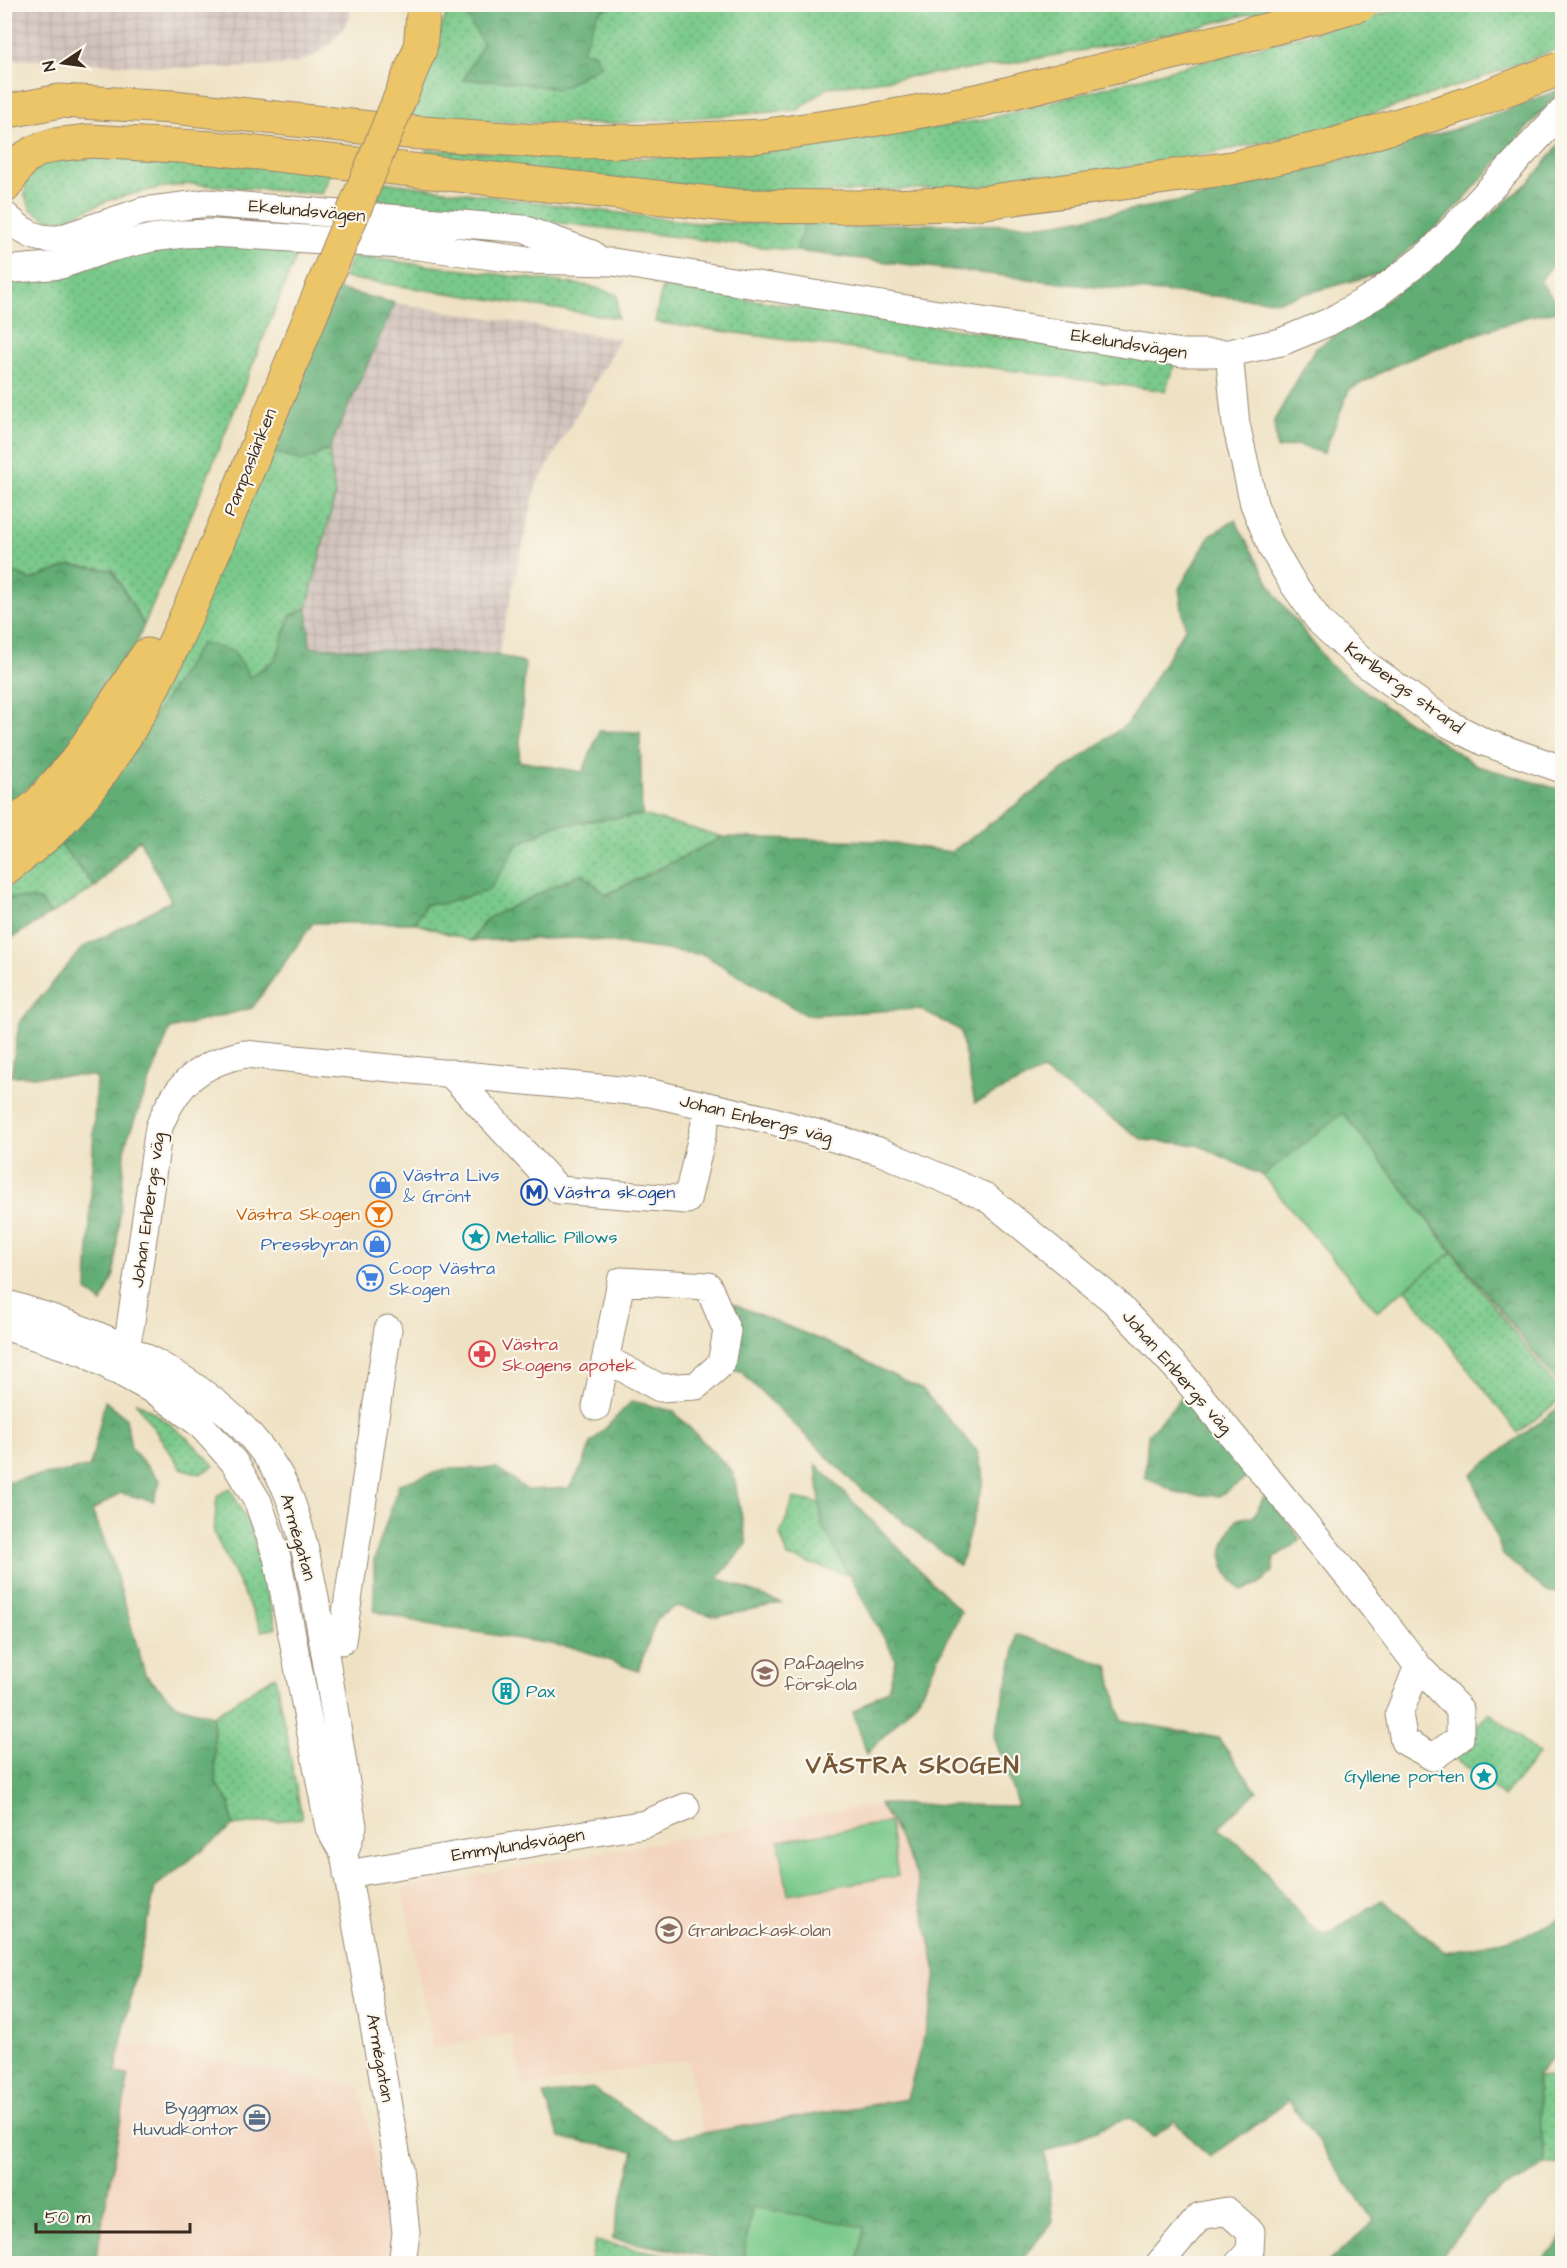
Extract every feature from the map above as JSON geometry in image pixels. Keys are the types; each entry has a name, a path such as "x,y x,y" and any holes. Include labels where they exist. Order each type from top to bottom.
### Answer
{"main road":[{"path":"4,112 60,100 173,107 408,132 550,142 658,141 761,136 861,123 981,100 1298,22 1361,4"},
{"name":"Pampaslänken","path":"4,833 40,803 78,759 154,645 229,492 420,49 425,9"},
{"path":"5,206 22,160 36,151 54,145 90,141 213,148 736,206 859,207 978,203 1231,168 1330,146 1467,104 1563,68"},
{"name":"Pampaslänken","path":"4,869 57,826 107,764 143,707 182,624 229,492"}],"street":[{"name":"Ekelundsvägen","path":"4,270 61,265 110,248 152,238 193,234 418,246 522,260 613,262 1182,353 1230,353 1281,342 1329,322 1377,294 1430,253 1563,112"},
{"name":"Ekelundsvägen","path":"5,206 20,230 32,237 45,240 59,239 143,211 207,203 523,230 613,262"},
{"name":"Karlbergs strand","path":"1230,353 1236,424 1254,504 1278,557 1320,622 1363,662 1449,724 1484,742 1563,769"},
{"name":"Johan Enbergs väg","path":"119,1360 130,1328 159,1127 174,1097 206,1065 245,1054 450,1073 651,1093 770,1120 879,1151 987,1197 1114,1301 1182,1374 1374,1608 1418,1666"},
{"path":"450,1073 554,1196 687,1200 709,1106"},
{"path":"597,1407 606,1359 621,1281 708,1286 727,1331 721,1364 696,1386 660,1388 606,1359"},
{"name":"Armégatan","path":"4,1303 85,1341 119,1360 178,1374 220,1407 252,1440 280,1476 298,1522 324,1645 353,1826 345,1864 399,2169 406,2233 402,2264"},
{"name":"Armégatan","path":"4,1326 85,1341"},
{"path":"342,1641 388,1329"},
{"name":"Emmylundsvägen","path":"345,1864 645,1824 686,1807"},
{"path":"1159,2264 1200,2216 1227,2211 1251,2232 1250,2251 1239,2264"}],"shaded area":[{"path":"4,5 351,5 349,19 340,33 314,56 293,64 193,68 12,59 5,55"},
{"path":"395,303 620,339 536,486 498,655 309,647 307,608 335,495 329,450"},
{"name":"Granbackaskolan","path":"879,1804 890,1820 916,1874 936,1972 930,2013 907,2099 703,2133 687,2060 523,2088 512,2033 433,2049 402,1888"},
{"path":"121,2042 360,2087 387,2219 388,2263 95,2264 129,2076 116,2073"}],"green space":[{"path":"450,5 1287,5 1155,37 1001,65 829,87 798,110 605,124 404,121"},
{"path":"464,5 611,5 598,13 582,51 595,54 600,66 559,89 507,81 463,80 483,44 464,11"},
{"path":"1415,5 1562,5 1562,47 1478,79 1323,130 1168,162 1014,185 789,194 573,176 426,156 426,149 621,159 773,151 983,120"},
{"path":"1562,89 1448,217 1381,273 1279,301 1095,287 796,251 805,223 1045,225 1194,199 1452,130"},
{"path":"1562,141 1562,253 1540,281 1562,310 1526,317 1432,350 1391,367 1349,390 1324,453 1297,445 1277,449 1274,421 1314,350 1426,271 1531,180"},
{"path":"47,153 332,169 322,194 191,184 158,188 112,199 63,220 47,219 32,210 25,196 26,177"},
{"path":"383,182 696,223 805,223 796,251 376,201"},
{"path":"192,241 300,247 205,483 144,625 112,570 71,565 30,580 5,568 5,279 106,261"},
{"path":"352,256 590,286 617,295 618,318 344,278"},
{"path":"662,287 1176,361 1165,391 655,322"},
{"path":"337,289 395,303 329,450 304,461 272,452"},
{"path":"329,450 335,495 307,608 290,617 276,659 250,677 233,651 133,750 272,452 304,461"},
{"path":"1235,520 1277,597 1329,664 1389,709 1478,766 1562,790 1562,1388 1343,1113 1263,1176 1198,1145 1143,1140 1042,1071 975,1103 960,1030 919,1009 806,1015 704,955 578,938 471,941 486,919 582,873 606,895 723,837 877,841 951,852 1128,723 1185,628 1179,589 1210,535"},
{"path":"71,565 112,570 144,625 126,667 98,709 54,761 5,808 4,568 30,580"},
{"path":"307,608 310,647 498,655 525,663 519,761 583,772 599,731 640,732 642,815 555,825 517,845 489,890 443,904 426,904 415,923 313,923 252,1008 170,1029 126,1142 114,1275 102,1303 87,1291 96,1076 11,1076 19,1023 82,948 171,901 139,839 96,887 60,844 133,750 201,643 233,651 250,677 276,659 290,616"},
{"path":"642,815 723,837 605,895 486,919 471,941 415,923 426,904 443,904 489,890 517,845 555,825"},
{"path":"60,844 96,887 51,914 40,900 5,897 4,891"},
{"path":"5,897 40,900 51,914 5,942"},
{"path":"1343,1113 1452,1252 1377,1311 1263,1176"},
{"path":"1452,1252 1562,1394 1562,1398 1518,1433 1405,1288"},
{"path":"724,1300 828,1343 923,1390 977,1451 984,1479 960,1566 856,1485 740,1371 728,1370"},
{"path":"1190,1389 1252,1474 1219,1496 1179,1494 1145,1477 1148,1434"},
{"path":"105,1401 126,1418 131,1448 160,1481 154,1501 120,1493 92,1511 112,1560 145,1674 176,1705 213,1716 216,1783 230,1804 233,1826 155,1887 124,2026 116,2073 129,2075 95,2263 5,2263 5,1482 90,1467"},
{"path":"135,1401 178,1430 214,1466 200,1474 181,1468"},
{"path":"632,1401 673,1411 733,1472 747,1544 718,1578 781,1603 717,1617 676,1606 657,1618 638,1671 575,1648 431,1625 374,1611 374,1560 399,1484 447,1469 497,1468 527,1490 569,1488 582,1467 591,1443"},
{"path":"1562,1405 1562,1593 1547,1592 1503,1555 1471,1474"},
{"path":"816,1464 961,1612 918,1699 867,1754 853,1712 888,1689 896,1660 822,1525"},
{"path":"230,1488 251,1529 276,1627 262,1631 214,1533 217,1496"},
{"path":"1266,1493 1301,1540 1274,1558 1273,1572 1258,1584 1242,1591 1227,1573 1222,1556 1223,1548 1237,1519 1254,1516"},
{"path":"794,1498 818,1503 838,1527 848,1575 788,1557 780,1535"},
{"path":"1016,1634 1108,1666 1121,1720 1218,1738 1257,1791 1218,1828 1253,1856 1307,1922 1324,1936 1382,1900 1445,1952 1521,1937 1562,1918 1562,2049 1536,2077 1545,2166 1486,2199 1436,2263 1328,2262 1374,2221 1289,2101 1210,2157 1174,2121 1153,2137 1130,2117 1045,2152 1053,2222 1018,2263 857,2263 864,2227 752,2207 743,2263 612,2239 634,2151 560,2138 544,2095 592,2088 672,2138 907,2099 930,2013 936,1972 916,1874 890,1820 879,1804 1018,1806 994,1736 1014,1654"},
{"path":"275,1676 302,1818 233,1826 230,1804 216,1783 213,1716"},
{"path":"1489,1712 1539,1754 1503,1797 1452,1755"},
{"path":"889,1822 898,1876 788,1894 779,1841"},
{"path":"1562,2075 1562,2164 1545,2166 1536,2077"},
{"path":"752,2207 864,2227 857,2263 743,2263"},
{"path":"1562,2235 1562,2263 1537,2263 1554,2249"},
{"path":"595,2241 710,2263 590,2263"}],"place":[{"name":"Västra Livs & Grönt","path":"383,1185"},
{"name":"Västra skogen","path":"534,1192"},
{"name":"Västra Skogen","path":"379,1214"},
{"name":"Metallic Pillows","path":"476,1237"},
{"name":"Pressbyrån","path":"377,1244"},
{"name":"Coop Västra Skogen","path":"370,1278"},
{"name":"Västra Skogens apotek","path":"482,1354"},
{"name":"Påfågelns förskola","path":"765,1673"},
{"name":"Pax","path":"506,1691"},
{"name":"Gyllene porten","path":"1484,1776"},
{"name":"Granbackaskolan","path":"669,1930"},
{"name":"Byggmax Huvudkontor","path":"257,2118"}],"district":[{"name":"VÄSTRA SKOGEN","path":"913,1766"}]}
